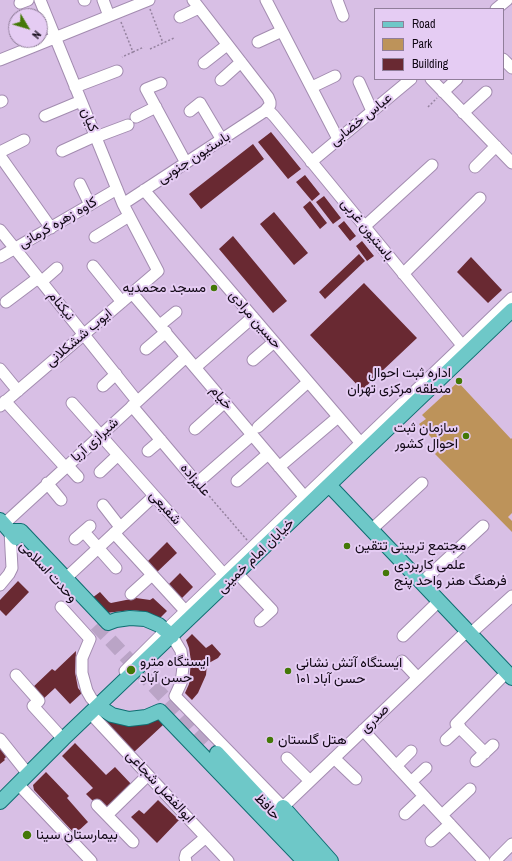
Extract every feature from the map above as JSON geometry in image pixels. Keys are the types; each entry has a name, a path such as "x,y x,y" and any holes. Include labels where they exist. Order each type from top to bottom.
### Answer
{"main road":[{"name":"خیابان امام خمینی","path":"0,802 63,739 95,710 188,614 230,576 307,500 329,486 363,446 465,349 512,310"},
{"path":"329,486 509,675"},
{"path":"5,525 21,531 66,578 102,624 130,618 146,619 159,625 169,633"},
{"name":"وحدت اسلامی","path":"5,525 102,624"},
{"path":"95,710 128,719 146,717 160,711 304,861"},
{"name":"حافظ","path":"217,752 318,861"},
{"path":"283,807 332,861"}],"street":[{"name":"کیان","path":"40,0 122,204 158,271"},
{"path":"103,0 113,15"},
{"path":"0,60 148,0"},
{"path":"266,0 338,139"},
{"path":"337,0 343,16"},
{"path":"497,8 507,0"},
{"path":"180,17 196,4 270,100 270,105 265,111"},
{"path":"258,42 282,32"},
{"path":"204,63 227,45"},
{"path":"504,60 512,68"},
{"path":"221,80 241,62"},
{"path":"75,87 116,71"},
{"path":"312,87 335,76"},
{"name":"عباس خضابی","path":"311,162 410,80"},
{"path":"432,80 512,163"},
{"path":"443,92 456,80"},
{"path":"359,82 372,111"},
{"path":"161,83 146,89 186,163"},
{"path":"463,113 486,92"},
{"path":"45,116 81,102"},
{"path":"190,111 200,103 222,140"},
{"path":"62,151 132,121 156,107"},
{"name":"باستیون جنوبی","path":"122,204 265,111"},
{"name":"باستیون غربی","path":"265,111 270,112 274,116 465,349"},
{"path":"0,152 24,140"},
{"path":"475,167 496,146"},
{"path":"0,156 51,228"},
{"path":"364,227 432,165"},
{"path":"80,184 90,205"},
{"name":"کاوه زهره کرمانی","path":"0,257 117,189"},
{"name":"حسین مرادی","path":"144,190 363,446"},
{"path":"403,274 480,198"},
{"path":"95,237 129,216"},
{"name":"نیکنام","path":"0,230 116,374 135,403"},
{"path":"93,266 122,302"},
{"path":"6,302 57,268"},
{"name":"ایوب ششکلانی","path":"3,403 158,271"},
{"name":"خیام","path":"132,293 225,402 255,431 268,454 307,500"},
{"path":"465,349 512,298"},
{"path":"146,349 176,312"},
{"path":"198,365 253,317"},
{"path":"253,360 274,342"},
{"name":"شیرازی آریا","path":"5,525 47,483 186,357"},
{"path":"0,369 18,391"},
{"path":"103,386 116,374"},
{"path":"197,483 308,382"},
{"path":"194,429 225,402"},
{"path":"3,403 78,478"},
{"name":"شفیعی","path":"72,403 154,496 230,576 272,610 260,621"},
{"name":"علیزاده","path":"135,403 161,440 197,483"},
{"path":"279,467 338,417"},
{"path":"148,450 161,440"},
{"path":"230,576 253,546 307,500 363,446"},
{"path":"237,481 268,454"},
{"path":"100,472 118,455"},
{"path":"47,483 61,500"},
{"path":"371,530 422,483"},
{"path":"66,578 154,496"},
{"path":"103,505 117,530 152,575 188,614"},
{"path":"0,585 12,568 5,525"},
{"path":"421,582 483,526"},
{"path":"75,539 87,529 98,548 116,568"},
{"path":"131,594 152,575"},
{"name":"صدری","path":"283,807 418,678 468,632 512,596"},
{"path":"403,636 439,601"},
{"name":"ابوالفضل شجاعی","path":"61,607 90,640 82,658 82,673 87,691 95,710 148,775 228,861"},
{"path":"0,796 169,633 181,651 184,667 181,683 175,696 283,807"},
{"path":"402,661 418,678"},
{"path":"16,675 39,701 33,706 63,739"},
{"path":"446,740 458,725 509,675"},
{"path":"458,725 489,749 476,760"},
{"path":"363,730 484,861"},
{"path":"0,739 28,774"},
{"path":"396,766 411,751"},
{"path":"287,758 310,781"},
{"path":"334,758 356,779"},
{"path":"411,782 426,768"},
{"path":"107,815 148,775"},
{"path":"18,784 91,861"},
{"path":"442,815 470,789"},
{"path":"405,814 424,796"},
{"path":"97,805 133,842"},
{"path":"431,841 450,824"},
{"path":"186,861 186,854 206,837"},
{"path":"495,861 512,844"}],"path":[{"path":"148,0 163,42"},
{"path":"113,15 133,52"},
{"path":"150,49 174,38"},
{"path":"122,57 144,48"},
{"path":"428,107 443,92"},
{"name":"علیزاده","path":"197,483 253,546"}],"green space":[{"name":"سازمان ثبت احوال کشور","path":"458,382 511,439 512,438 512,513 508,517 512,521 512,532 435,454 441,448 419,424 426,419 422,415"}],"building":[{"path":"271,132 301,169 288,179 258,142"},
{"path":"253,144 264,159 201,209 189,194"},
{"path":"305,175 320,194 312,201 296,182"},
{"path":"324,196 341,218 333,224 316,202"},
{"path":"310,201 327,223 320,229 303,207"},
{"path":"274,212 308,253 294,265 260,224"},
{"path":"344,221 356,236 350,241 338,226"},
{"path":"233,236 287,301 273,313 219,249"},
{"path":"362,241 374,256 367,261 356,246"},
{"path":"359,254 365,261 325,299 319,292"},
{"path":"471,257 502,290 488,303 457,272"},
{"path":"364,283 417,338 362,390 310,335"},
{"path":"167,542 177,553 156,573 147,562"},
{"path":"180,573 193,587 181,599 168,585"},
{"path":"18,581 29,592 6,616 0,610 0,600"},
{"path":"100,592 111,603 136,598 150,600 153,598 167,611 160,618 140,611 132,610 106,613 92,598"},
{"path":"192,634 206,648 212,644 221,654 218,658 207,664 206,675 198,693 192,700 185,693 189,684 191,661 186,640"},
{"path":"76,651 75,672 78,688 82,693 70,704 55,688 41,701 31,689 52,669 55,671"},
{"path":"103,717 158,719 163,725 134,752 102,719"},
{"path":"75,743 106,775 115,767 132,785 106,810 96,804 86,794 93,788 62,756"},
{"path":"0,747 6,757 0,764"},
{"path":"46,772 69,796 67,798 88,822 75,834 34,790 33,785"},
{"path":"158,800 179,820 157,843 131,817 139,810 144,814"}],"tunnel":[{"path":"96,625 217,753"}],"place":[{"name":"مسجد محمدیه","path":"214,288"},
{"name":"اداره ثبت احوال منطقه مركزی تهران","path":"459,381"},
{"name":"سازمان ثبت احوال کشور","path":"466,436"},
{"name":"مجتمع ترییتی تتقین","path":"347,546"},
{"name":"علمی کاربردی فرهنگ هنر واحد پنج","path":"386,573"},
{"name":"ایستگاه مترو حسن آباد","path":"131,670"},
{"name":"ایستگاه آتش نشانی ۱۰۱ حسن آباد","path":"288,671"},
{"name":"هتل گلستان","path":"270,740"},
{"name":"بیمارستان سینا","path":"27,835"}]}
